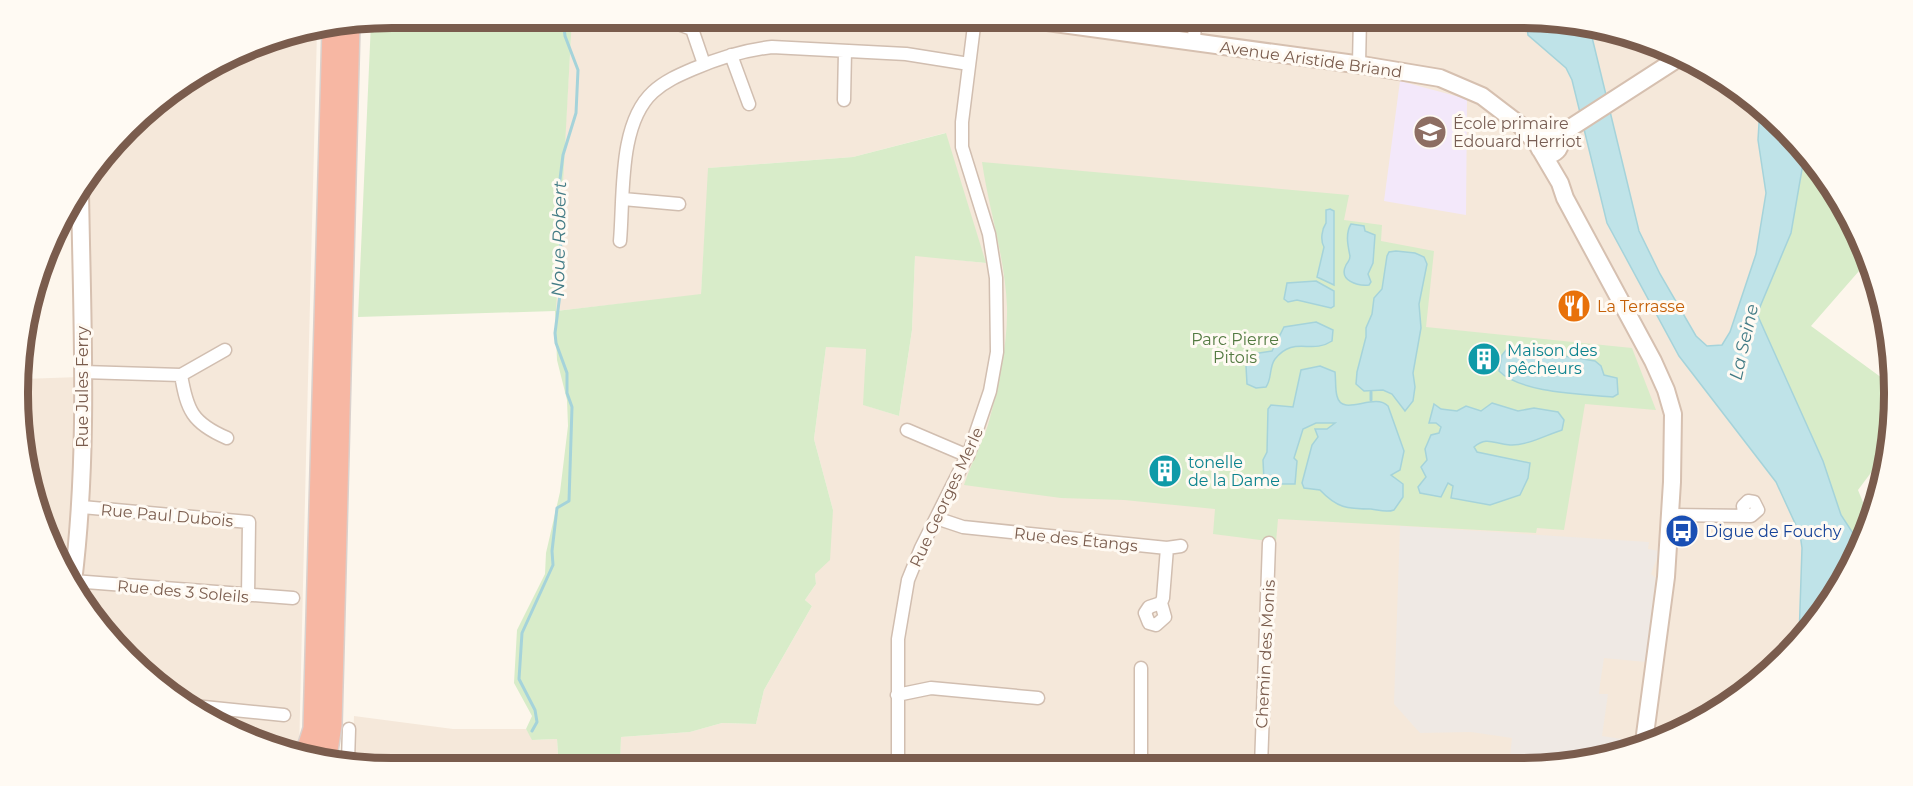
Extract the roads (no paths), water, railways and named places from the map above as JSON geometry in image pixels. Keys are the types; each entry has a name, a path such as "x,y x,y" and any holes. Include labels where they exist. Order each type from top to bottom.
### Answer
{"highway":[{"path":"327,751 332,716 349,32"},
{"path":"308,747 314,729 333,34"}],"street":[{"path":"692,29 704,64"},
{"name":"Rue Georges Merle","path":"898,758 897,695 902,608 908,580 936,518 968,456 990,391 997,352 996,278 989,234 962,147 962,122 974,29"},
{"name":"Avenue Aristide Briand","path":"1099,29 1359,64 1428,76 1460,85 1482,96 1520,125 1554,139"},
{"path":"1194,42 1195,29"},
{"path":"1359,64 1360,29"},
{"path":"620,241 627,145 633,122 642,105 665,82 704,64 731,55 772,47 906,54 969,64"},
{"path":"844,100 845,51"},
{"path":"731,55 749,104"},
{"path":"1645,735 1666,577 1674,435 1673,414 1666,390 1565,198 1560,183 1554,139 1672,62"},
{"path":"623,199 679,204"},
{"name":"Rue Jules Ferry","path":"74,570 82,507 80,206"},
{"path":"83,372 181,375 225,350"},
{"path":"181,375 186,406 208,430 227,438"},
{"path":"907,430 968,456"},
{"name":"Rue Paul Dubois","path":"82,507 249,522 248,596"},
{"path":"1670,515 1748,515"},
{"name":"Rue des Étangs","path":"936,518 963,527 1167,548 1181,546"},
{"name":"Chemin des Monis","path":"1261,758 1269,543"},
{"path":"1162,601 1167,548"},
{"name":"Rue des 3 Soleils","path":"82,583 293,598"},
{"path":"1141,668 1141,758"},
{"path":"897,695 931,688 1038,698"},
{"path":"208,707 284,715"},
{"path":"348,754 349,729"}],"water":[{"name":"La Seine","path":"1527,29 1544,29 1592,36 1639,231 1660,274 1696,336 1707,346 1722,345 1730,332 1756,254 1766,193 1758,140 1759,118 1778,135 1803,164 1791,233 1757,314 1823,461 1841,515 1855,536 1836,575 1799,627 1802,548 1800,534 1776,482 1679,356 1607,223 1572,80 1566,68 1528,35"},
{"path":"1326,210 1334,211 1334,285 1317,277 1324,247 1322,238 1326,223"},
{"path":"1351,224 1364,226 1365,231 1375,235 1373,263 1368,274 1371,282 1369,285 1360,285 1350,281 1345,275 1344,270 1350,258 1348,236"},
{"path":"1389,252 1415,253 1424,257 1427,264 1419,304 1421,328 1413,373 1415,387 1413,401 1405,411 1392,394 1383,390 1364,391 1356,384 1374,298 1382,289 1387,256"},
{"path":"1316,281 1334,291 1334,306 1331,308 1297,300 1288,302 1284,299 1287,283"},
{"path":"1316,322 1333,330 1332,341 1324,345 1289,348 1275,359 1266,387 1256,388 1247,384 1246,366 1253,354 1272,351 1284,327"},
{"path":"1515,348 1595,361 1601,366 1604,375 1617,378 1618,394 1613,397 1569,393 1522,384 1499,371 1502,355 1507,349"},
{"path":"1320,366 1335,372 1336,393 1340,402 1345,405 1382,402 1388,406 1404,451 1400,470 1391,475 1403,484 1403,497 1394,510 1349,508 1332,501 1320,490 1304,488 1302,483 1312,445 1318,437 1315,429 1327,429 1335,423 1316,423 1303,429 1294,458 1297,461 1295,484 1268,484 1264,481 1263,460 1267,452 1268,409 1271,405 1293,407 1301,370"},
{"path":"1492,403 1518,411 1534,408 1558,412 1564,420 1562,430 1529,442 1510,445 1487,441 1474,447 1477,452 1530,463 1528,478 1520,495 1490,505 1451,498 1453,486 1448,483 1441,497 1420,493 1418,487 1426,477 1421,467 1427,460 1425,449 1431,435 1439,433 1441,427 1436,423 1429,423 1434,404 1441,409 1457,411 1466,406 1481,411"}],"waterway":[{"name":"Noue Robert","path":"532,731 537,722 535,710 519,679 522,633 553,565 552,551 557,508 569,501 572,407 567,393 567,373 556,343 555,333 563,271 557,203 563,155 576,113 578,70 564,29"},
{"path":"1371,392 1371,400"}],"place":[{"name":"École primaire Edouard Herriot","path":"1430,132"},
{"name":"La Terrasse","path":"1574,306"},
{"name":"Maison des pêcheurs","path":"1484,359"},
{"name":"tonelle de la Dame","path":"1165,471"},
{"name":"Digue de Fouchy","path":"1682,531"}],"park label":[{"name":"Parc Pierre Pitois","path":"1235,348"}]}
